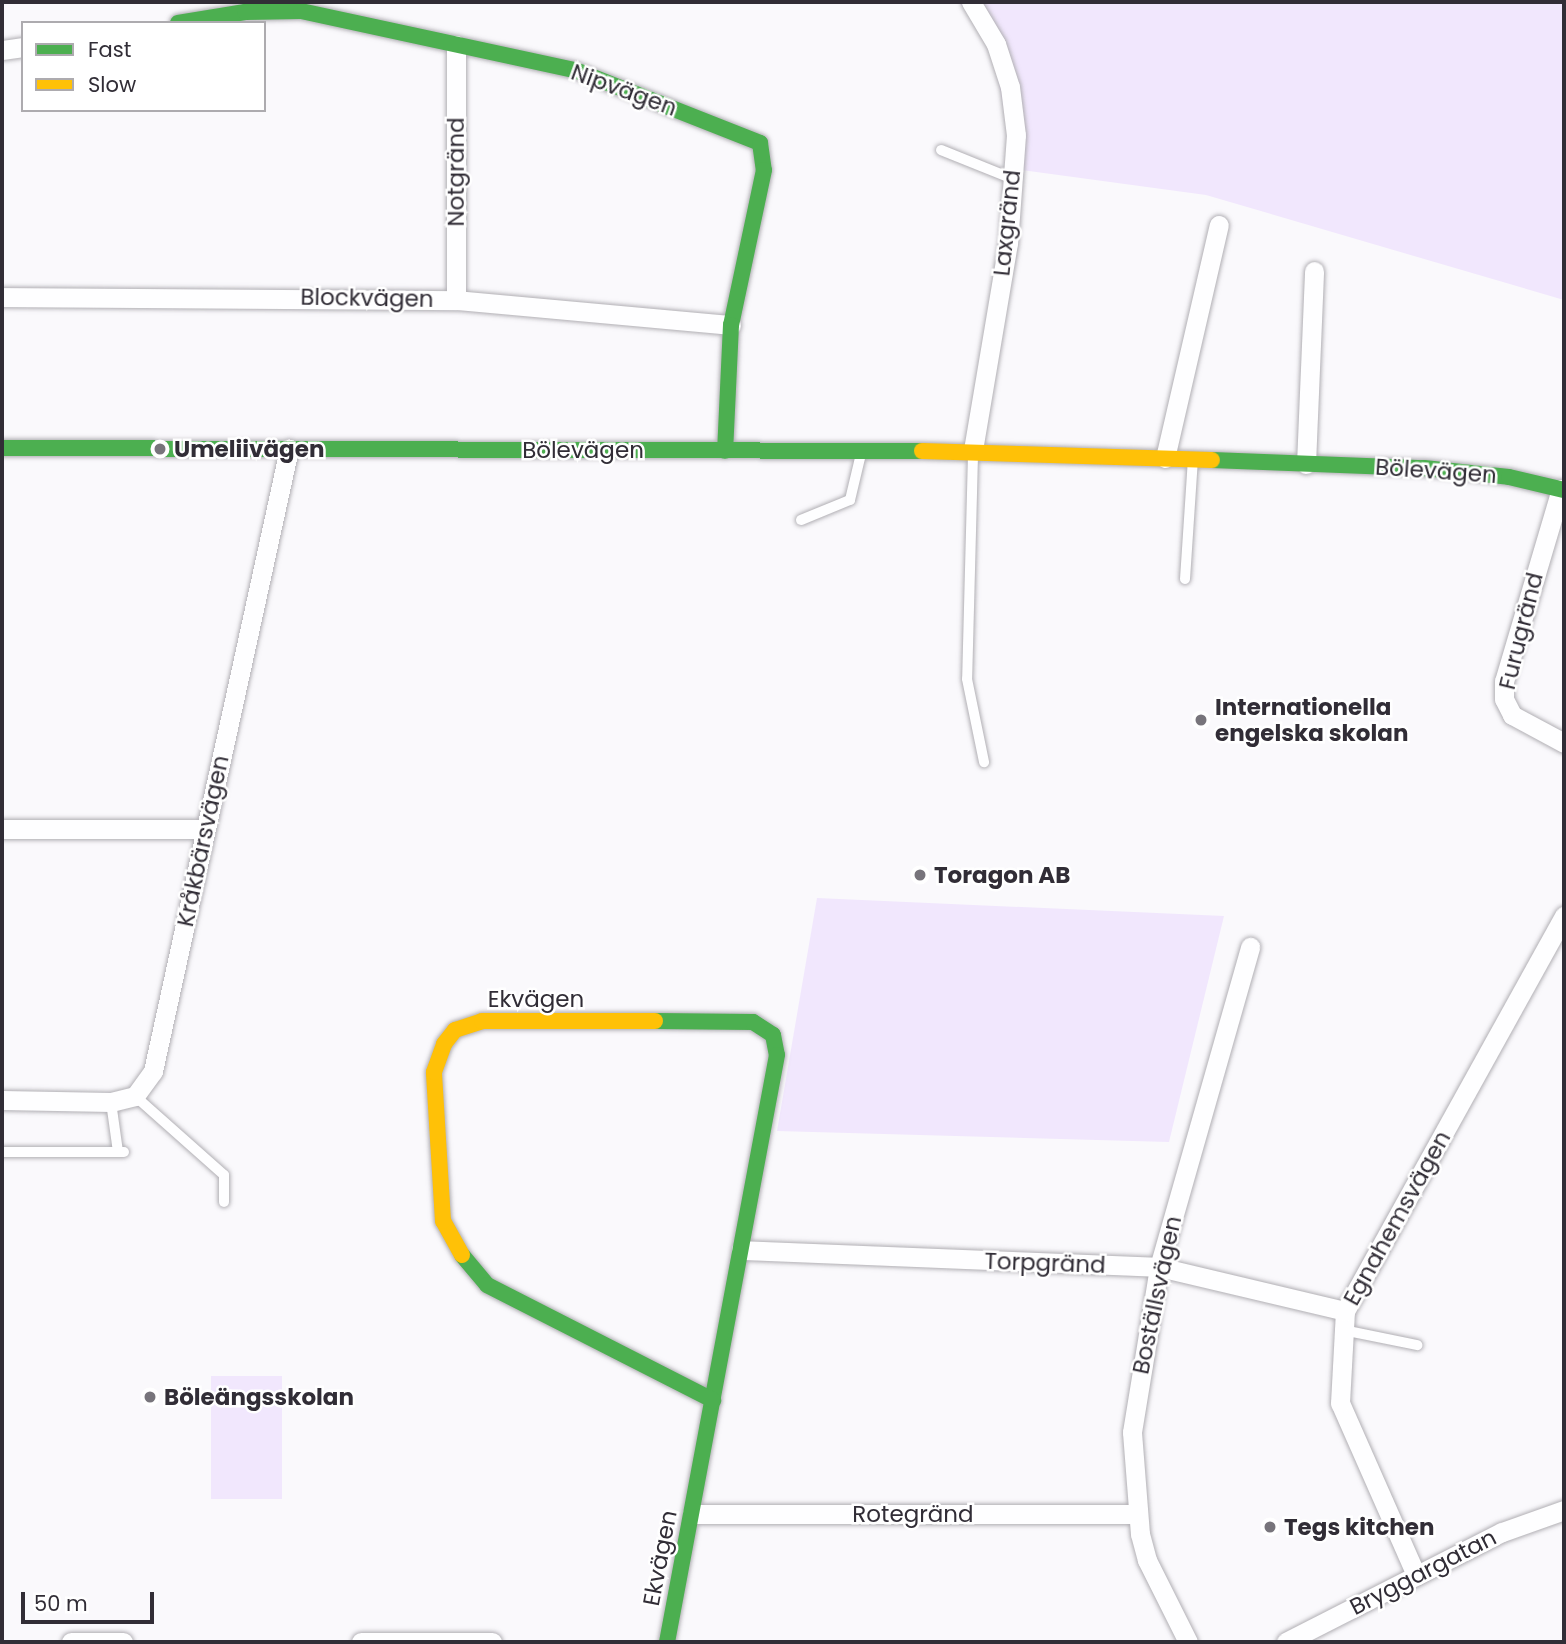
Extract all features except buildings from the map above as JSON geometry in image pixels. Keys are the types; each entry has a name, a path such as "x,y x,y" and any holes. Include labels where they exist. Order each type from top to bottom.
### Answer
{"street":[{"name":"Laxgränd","path":"971,2 996,44 1010,88 1016,135 1008,243 973,451"},
{"name":"Nipvägen","path":"190,21 245,12 301,11 575,70 760,143 764,170 731,325 725,451"},
{"name":"Notgränd","path":"456,45 456,300"},
{"path":"2,50 21,47"},
{"path":"1165,458 1219,225"},
{"path":"1306,464 1314,271"},
{"name":"Blockvägen","path":"2,297 456,300 731,325"},
{"name":"Bölevägen","path":"2,448 973,451 1424,468 1509,477 1562,490"},
{"name":"Kråkbärsvägen","path":"135,1096 153,1071 289,449"},
{"name":"Furugränd","path":"1562,490 1504,681 1504,699 1512,715 1564,743"},
{"path":"2,829 204,829"},
{"name":"Egnahemsvägen","path":"1416,1574 1340,1403 1344,1321 1564,916"},
{"name":"Boställsvägen","path":"1188,1642 1147,1560 1135,1514 1135,1405 1159,1268 1250,947"},
{"name":"Ekvägen","path":"667,1642 692,1514 777,1055 773,1035 764,1026 736,1021 482,1021 455,1030 444,1044 434,1072 443,1221 471,1270 486,1285 713,1400"},
{"path":"2,1100 111,1102 135,1096"},
{"name":"Torpgränd","path":"741,1250 1159,1268 1344,1321"},
{"name":"Bryggargatan","path":"1286,1642 1502,1531 1564,1510"},
{"name":"Rotegränd","path":"692,1514 1135,1514"},
{"path":"71,1642 123,1642"},
{"path":"361,1642 492,1642"}],"lane":[{"path":"941,150 1013,179"},
{"path":"801,520 850,500 862,450"},
{"path":"973,451 967,679 984,762"},
{"path":"1185,579 1193,459"},
{"path":"135,1096 224,1175 224,1202"},
{"path":"2,1152 121,1152 111,1102"},
{"path":"1344,1321 1417,1345"}],"shaded area":[{"path":"958,2 1564,2 1564,300 1206,195 1007,168 1008,134 995,63 973,18"},
{"path":"817,898 1224,916 1169,1142 777,1131"},
{"path":"211,1376 282,1376 282,1499 211,1499"}],"traffic: fast":[{"path":"190,21 245,12 301,11 575,70 760,143 764,170 731,325 725,451"},
{"path":"2,448 922,451"},
{"path":"1212,460 1424,468 1509,477 1564,490"},
{"path":"655,1021 753,1022 773,1035 777,1055 667,1642"},
{"path":"462,1255 487,1285 713,1400"}],"traffic: slow":[{"path":"922,451 1212,460"},
{"path":"462,1255 443,1221 434,1072 444,1044 455,1030 482,1021 655,1021"}],"place":[{"name":"Umeliivägen","path":"160,449"},
{"name":"Internationella engelska skolan","path":"1201,720"},
{"name":"Toragon AB","path":"920,875"},
{"name":"Böleängsskolan","path":"150,1397"},
{"name":"Tegs kitchen","path":"1270,1527"}]}
